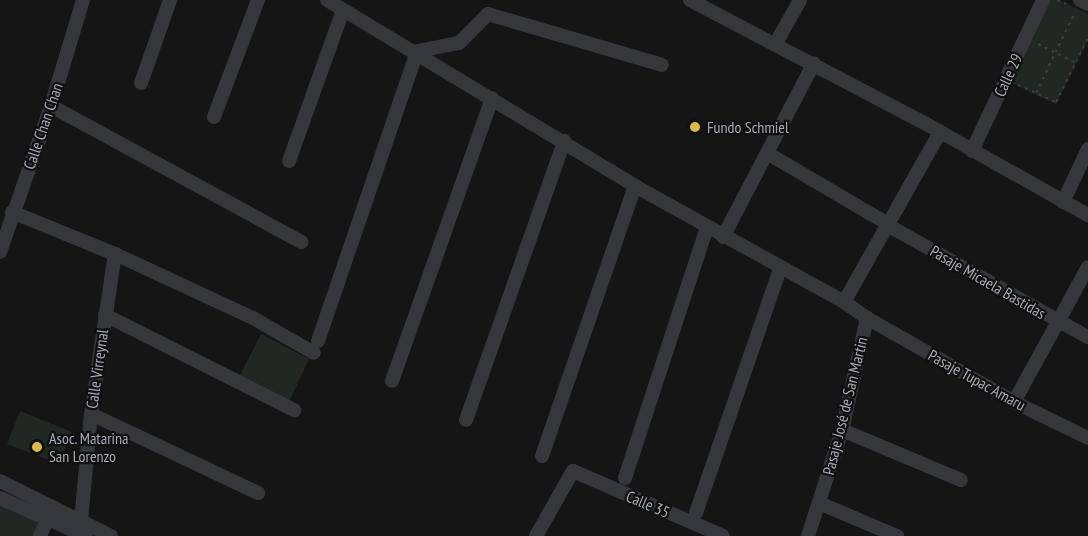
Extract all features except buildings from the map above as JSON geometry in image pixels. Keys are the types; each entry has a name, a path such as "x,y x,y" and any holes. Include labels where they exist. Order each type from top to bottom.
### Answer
{"street":[{"name":"Calle Chan Chan","path":"0,252 12,212 51,106 83,0"},
{"path":"141,83 170,0"},
{"path":"214,117 258,0"},
{"name":"Pasaje José de San Martin","path":"327,0 564,141 635,186 780,269 844,302 867,318 842,430 808,536"},
{"path":"690,0 814,63 1088,214"},
{"path":"776,43 800,0"},
{"name":"Calle 29","path":"972,151 1043,0"},
{"path":"289,161 343,10"},
{"path":"12,212 115,254 316,347 414,53 459,43 488,14 662,65"},
{"path":"723,237 814,63"},
{"path":"393,381 492,98"},
{"path":"51,106 301,242"},
{"path":"844,302 886,223 940,132"},
{"path":"466,420 564,141"},
{"path":"1063,202 1088,149"},
{"name":"Pasaje Micaela Bastidas","path":"767,153 1058,322 1088,337"},
{"path":"542,456 635,186"},
{"path":"625,478 707,227"},
{"name":"Calle Virreynal","path":"81,521 91,414 115,254"},
{"path":"1014,402 1088,267"},
{"path":"696,513 780,269"},
{"path":"105,315 294,410"},
{"name":"Pasaje Tupac Amaru","path":"867,318 1014,402 1088,438"},
{"path":"91,414 258,493"},
{"path":"842,430 961,480"},
{"name":"Calle 35","path":"536,536 573,471 723,536"},
{"path":"0,481 111,536"},
{"path":"0,498 86,536"},
{"path":"819,502 897,536"},
{"path":"40,536 48,518"}],"path":[{"path":"1036,93 1081,4"},
{"path":"1013,83 1056,102 1088,38"},
{"path":"1032,41 1076,63"}],"shaded area":[{"path":"1050,0 1059,0 1088,14 1088,40 1056,104 1011,83"},
{"path":"261,334 309,359 289,402 239,377"},
{"path":"20,411 72,432 59,464 7,444"},
{"path":"0,503 43,521 37,536 0,536"}],"place":[{"name":"Fundo Schmiel","path":"695,127"},
{"name":"Asoc. Matarina San Lorenzo","path":"37,447"}]}
